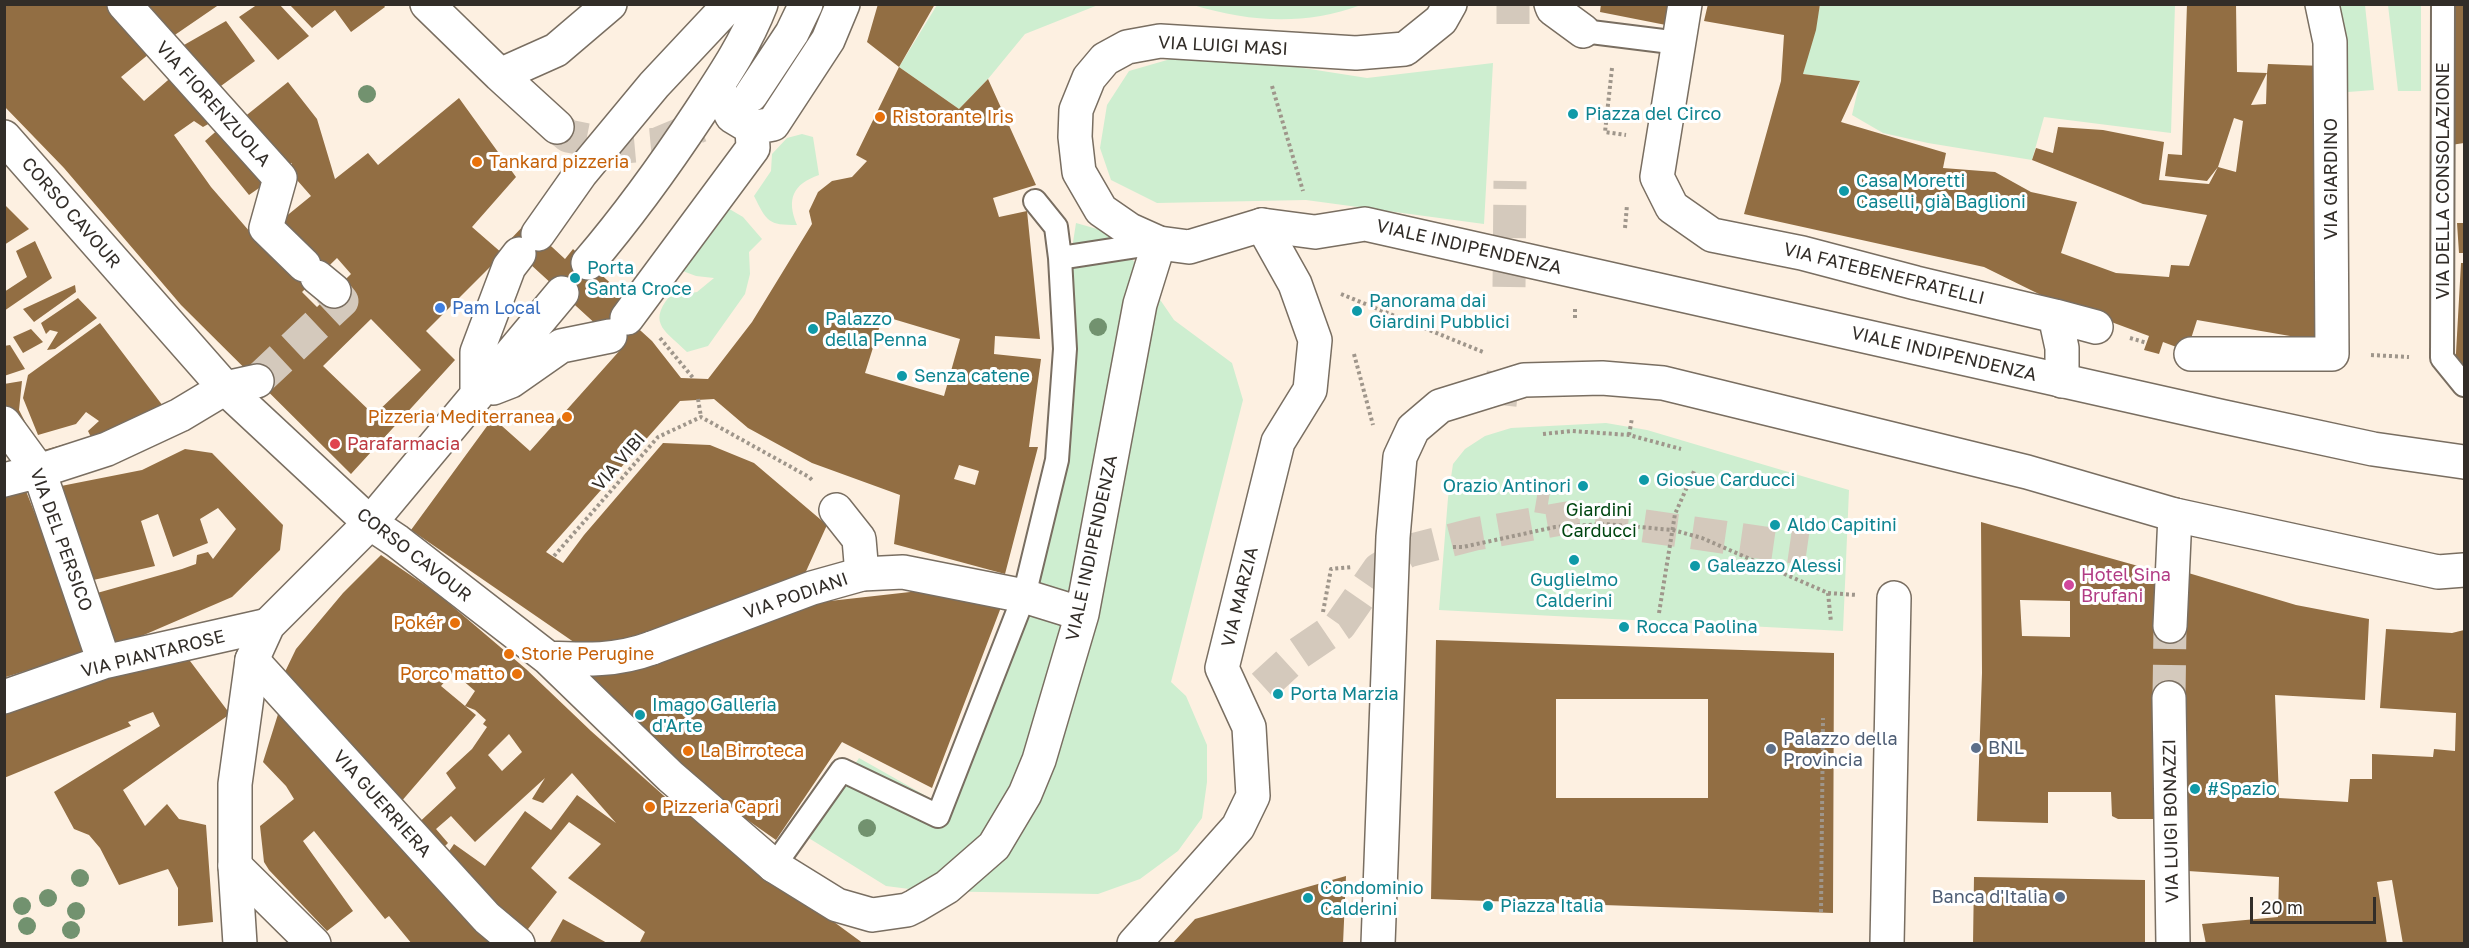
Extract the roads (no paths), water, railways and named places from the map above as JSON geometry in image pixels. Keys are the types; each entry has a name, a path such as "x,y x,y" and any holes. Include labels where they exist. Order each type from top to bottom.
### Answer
{"street":[{"name":"VIA FIORENZUOLA","path":"124,4 280,178 266,228 318,278"},
{"path":"428,4 557,127"},
{"path":"500,75 556,50 610,4"},
{"path":"477,395 477,352 509,267 529,244 581,173 654,85 730,4"},
{"path":"588,263 632,212 717,86 748,36 761,4"},
{"path":"752,95 792,33 806,4"},
{"path":"717,86 732,116 752,129 773,124 828,40 843,4"},
{"name":"VIA LUIGI MASI","path":"1159,243 1131,230 1101,210 1079,172 1075,137 1076,110 1089,78 1105,59 1127,47 1160,41 1356,53 1405,49 1441,20 1450,4"},
{"path":"1551,4 1553,9 1583,31"},
{"name":"VIA GIARDINO","path":"2191,354 2332,354 2330,42 2322,4"},
{"name":"VIA FATEBENEFRATELLI","path":"1681,25 1657,177 1672,207 1712,235 1802,253 2096,327"},
{"path":"477,395 512,381 561,346 624,321 753,148 752,129"},
{"name":"CORSO CAVOUR","path":"4,137 225,388 370,523 397,541 548,658 671,777 774,866 837,905 872,915"},
{"name":"VIALE INDIPENDENZA","path":"872,915 907,910 915,906 947,887 994,846 1024,794 1039,760 1082,614 1140,304 1159,243 1189,247 1262,225 1315,232 1365,224 2373,449 2464,462"},
{"name":"VIA MARZIA","path":"1134,944 1238,827 1253,796 1249,727 1222,668 1278,442 1310,390 1315,339 1295,284 1262,225"},
{"path":"240,944 235,784 252,660 268,625 370,523 562,293"},
{"path":"2055,316 2062,348 2062,381"},
{"path":"1378,944 1393,537 1400,458 1413,429 1440,406 1524,380 1602,378 1663,383 2027,472 2175,515 2438,572 2464,570"},
{"path":"4,480 107,449 180,415 225,388 257,381"},
{"name":"VIA DEL PERSICO","path":"4,423 39,471 104,662"},
{"path":"836,510 859,539 862,574"},
{"path":"2170,626 2175,515"},
{"name":"VIA PODIANI","path":"548,658 596,661 640,652 812,588 862,574 903,572 1024,596 1082,614"},
{"path":"1887,944 1894,598"},
{"name":"VIA PIANTAROSE","path":"4,697 104,662 268,625"},
{"name":"VIA GUERRIERA","path":"252,660 487,918 518,944"},
{"name":"VIA LUIGI BONAZZI","path":"2169,698 2173,944"},
{"path":"236,866 314,944"}],"lane":[{"name":"VIA DELLA CONSOLAZIONE","path":"2443,4 2442,358 2464,385"},
{"path":"1583,31 1615,35 1681,25"},
{"path":"774,866 842,770 938,816 1024,596 1057,460 1065,349 1060,258 1056,227 1035,201"},
{"path":"1060,258 1159,243"}],"tunnel":[{"path":"1513,4 1513,24"},
{"path":"557,127 568,136 624,147 657,144 700,126"},
{"path":"1509,287 1510,181"},
{"path":"257,381 342,301 334,291"},
{"path":"1500,405 1504,365"},
{"path":"1537,496 1549,498"},
{"path":"1263,686 1299,653 1340,625 1379,569 1408,551 1475,534 1582,517 1807,549"},
{"path":"2169,698 2170,626"}],"place":[{"name":"Piazza del Circo","path":"1573,114"},
{"name":"Ristorante Iris","path":"880,117"},
{"name":"Tankard pizzeria","path":"477,162"},
{"name":"Casa Moretti Caselli, già Baglioni","path":"1844,191"},
{"name":"Porta Santa Croce","path":"575,278"},
{"name":"Pam Local","path":"440,308"},
{"name":"Panorama dai Giardini Pubblici","path":"1357,311"},
{"name":"Palazzo della Penna","path":"813,329"},
{"name":"Senza catene","path":"902,376"},
{"name":"Pizzeria Mediterranea","path":"567,417"},
{"name":"Parafarmacia","path":"335,444"},
{"name":"Giosue Carducci","path":"1644,480"},
{"name":"Orazio Antinori","path":"1583,486"},
{"name":"Aldo Capitini","path":"1775,525"},
{"name":"Guglielmo Calderini","path":"1574,560"},
{"name":"Galeazzo Alessi","path":"1695,566"},
{"name":"Hotel Sina Brufani","path":"2069,585"},
{"name":"Pokér","path":"455,623"},
{"name":"Rocca Paolina","path":"1624,627"},
{"name":"Storie Perugine","path":"509,654"},
{"name":"Porco matto","path":"517,674"},
{"name":"Porta Marzia","path":"1278,694"},
{"name":"Imago Galleria d'Arte","path":"640,715"},
{"name":"BNL","path":"1976,748"},
{"name":"Palazzo della Provincia","path":"1771,749"},
{"name":"La Birroteca","path":"688,751"},
{"name":"#Spazio","path":"2195,789"},
{"name":"Pizzeria Capri","path":"650,807"},
{"name":"Banca d'Italia","path":"2060,897"},
{"name":"Condominio Calderini","path":"1308,898"},
{"name":"Piazza Italia","path":"1488,906"}],"park label":[{"name":"Giardini Carducci","path":"1599,520"}]}
